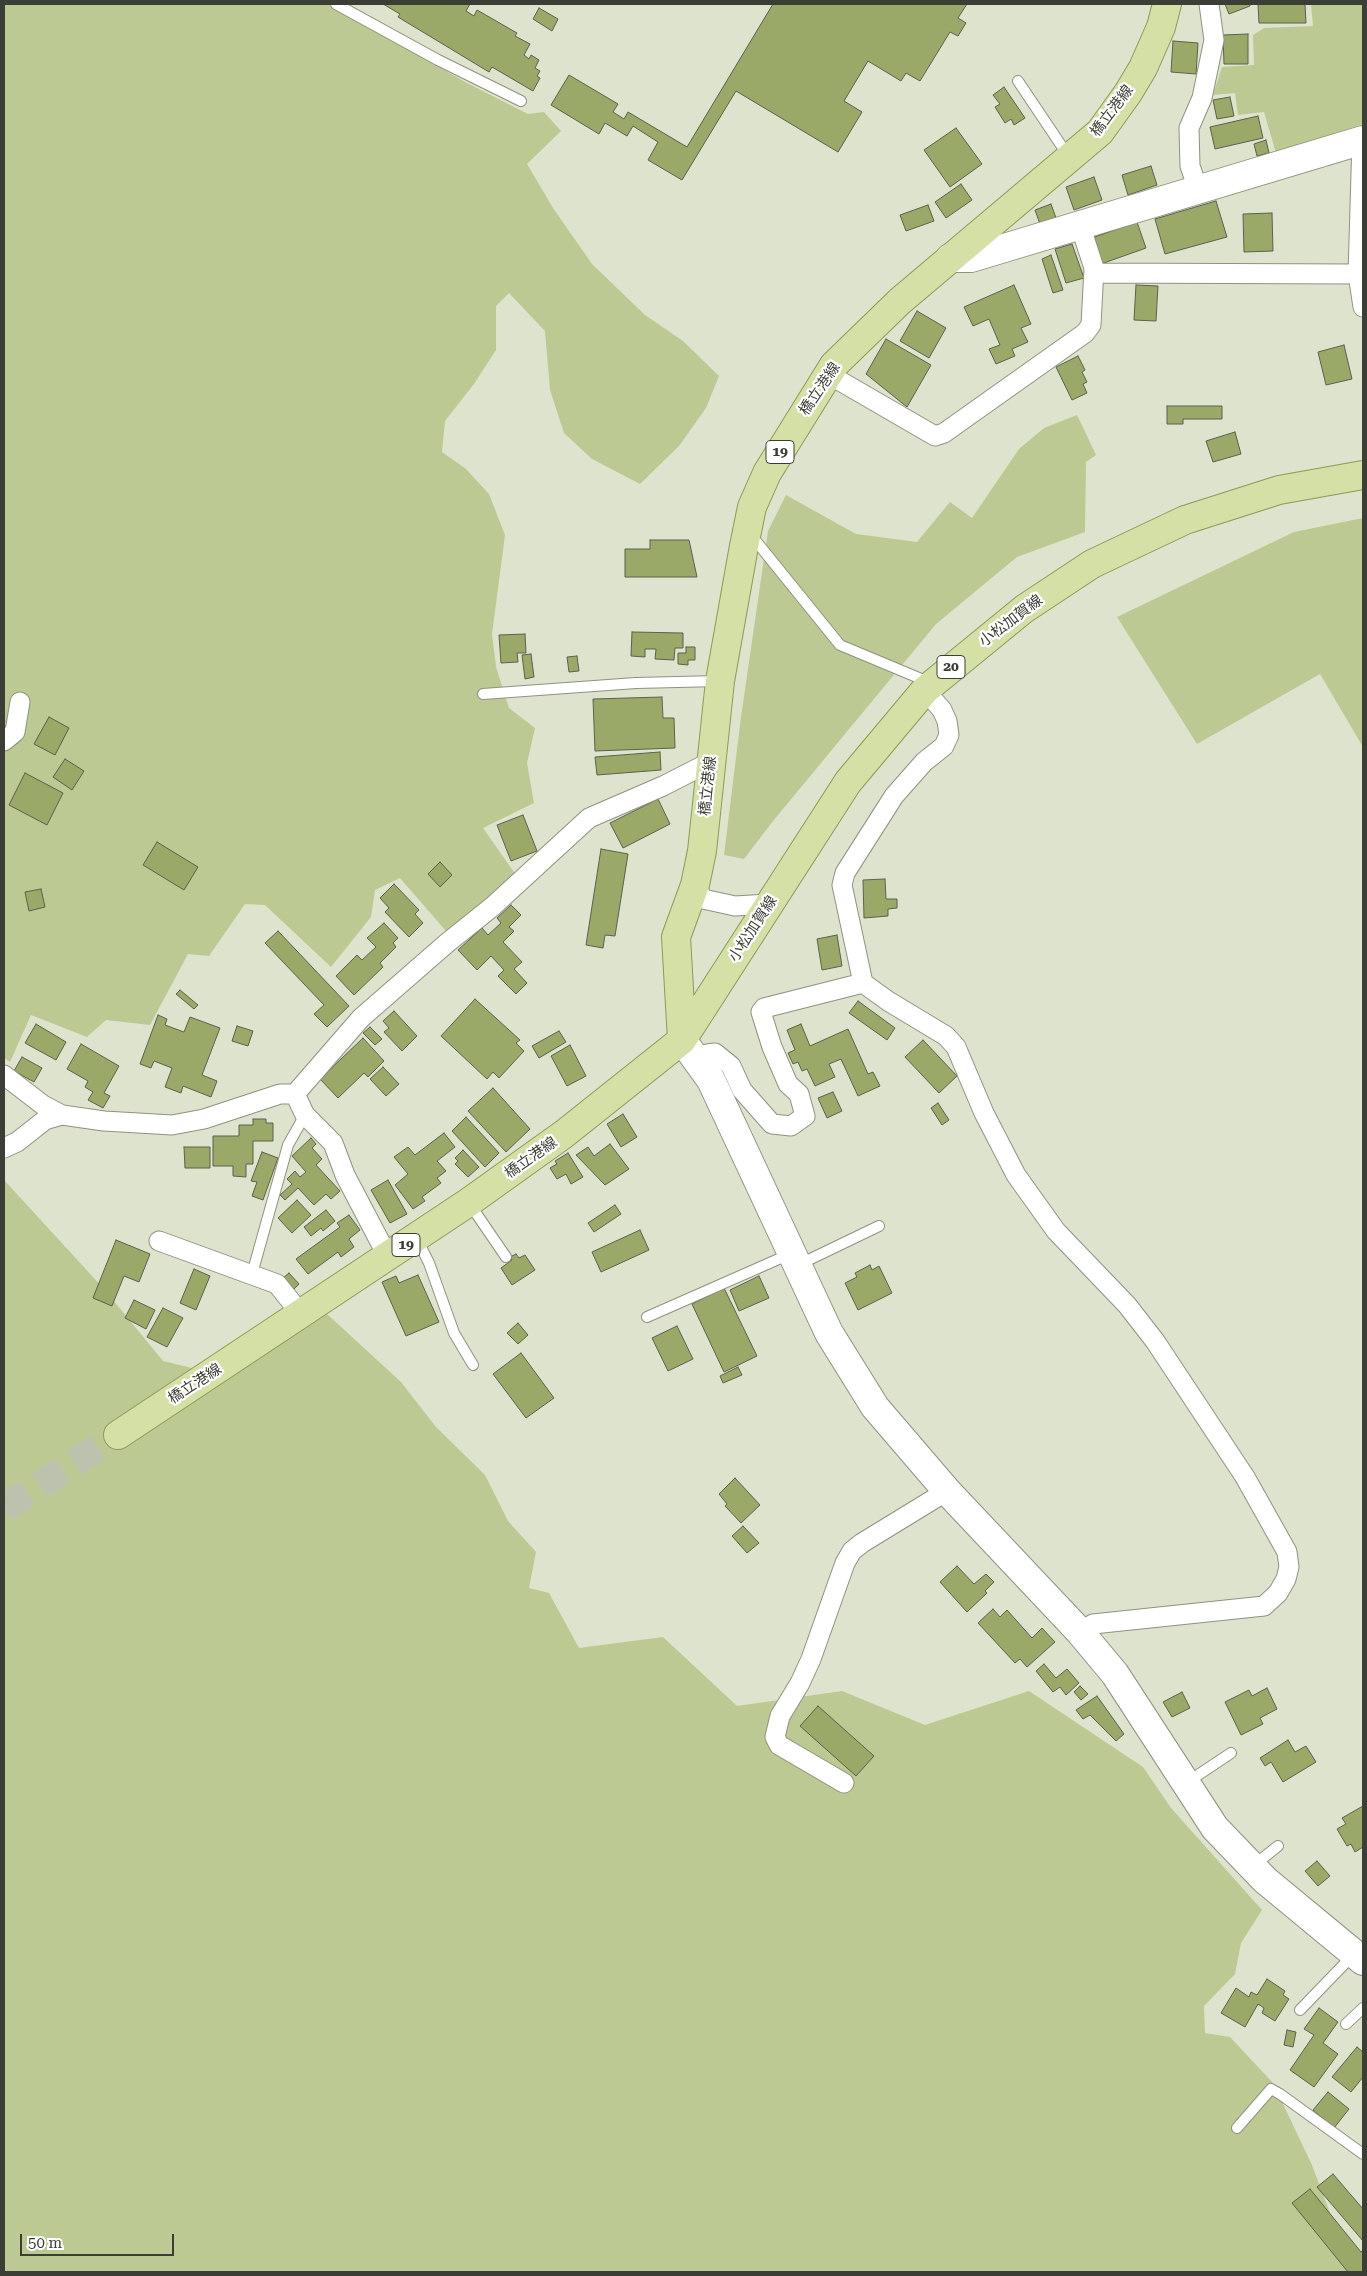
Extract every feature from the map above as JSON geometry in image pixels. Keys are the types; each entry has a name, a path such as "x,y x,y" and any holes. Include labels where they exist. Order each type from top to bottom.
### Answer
{"main road":[{"name":"橋立港線","path":"118,1435 416,1238 688,1048 676,937 695,885 702,851 720,681 752,507 768,473 828,374 869,330 950,258 1100,132 1128,93 1153,47 1167,4"},
{"name":"小松加賀線","path":"688,1048 769,904 848,782 928,686 1024,609 1092,564 1185,520 1231,504 1279,490 1363,475"}],"street":[{"path":"1198,189 1190,166 1189,128 1202,98 1214,40 1209,4"},
{"path":"950,258 971,258 1362,140 1358,274 1363,307"},
{"path":"828,374 935,436 944,433 1085,333 1091,325 1094,268 1080,225"},
{"path":"1094,273 1358,274"},
{"path":"928,686 947,721 949,735 944,746 924,762 894,796 844,873 842,885 863,983 888,1001 946,1036 956,1047 984,1113 1016,1175 1056,1231 1127,1305 1155,1341 1245,1477 1287,1552 1289,1567 1286,1579 1278,1594 1264,1606 1093,1624 1080,1632"},
{"path":"4,741 15,732 20,702"},
{"path":"4,1075 43,1105 62,1115 104,1121 172,1125 204,1119 280,1094 295,1094 361,1018 447,942 492,907 589,818 710,762"},
{"path":"695,885 703,899 735,906 769,904"},
{"path":"688,1048 715,1053 731,1066 742,1090 772,1124 791,1126 805,1116 799,1094 788,1084 772,1047 761,1012 764,1008 863,983"},
{"path":"688,1048 712,1080 829,1333 875,1407 947,1491 1080,1632 1114,1674 1215,1828 1288,1900 1359,1957"},
{"path":"295,1094 305,1115 332,1143 345,1175 388,1257"},
{"path":"4,1148 17,1142 45,1120 62,1115"},
{"path":"159,1241 277,1284 302,1314"},
{"path":"844,1783 779,1745 775,1736 780,1716 808,1667 845,1563 852,1552 862,1543 947,1491"}],"lane":[{"path":"336,4 438,60 521,101"},
{"path":"1018,81 1070,158"},
{"path":"747,530 840,645 928,686"},
{"path":"483,694 601,685 720,681"},
{"path":"252,1274 288,1145 305,1115"},
{"path":"469,1202 506,1256"},
{"path":"646,1317 879,1226"},
{"path":"416,1238 429,1263 454,1333 473,1365"},
{"path":"1185,1784 1230,1753"},
{"path":"1253,1867 1278,1846"},
{"path":"1300,2010 1359,1957"},
{"path":"1346,2024 1363,2008"},
{"path":"1237,2128 1271,2090 1280,2094 1363,2154"}],"green space":[{"path":"4,4 328,4 467,83 528,114 544,112 561,131 527,164 553,208 592,264 645,315 683,341 719,376 706,408 679,446 640,484 592,459 564,433 550,390 545,331 509,293 496,306 496,350 474,384 445,421 442,452 466,469 489,494 505,535 492,634 496,667 509,708 535,728 527,763 534,803 483,828 516,875 446,931 400,878 375,890 371,917 331,967 265,905 245,904 209,956 188,954 150,1025 106,1020 87,1037 31,1015 10,1062 4,1058"},
{"path":"1311,4 1363,4 1363,124 1276,153 1264,112 1238,115 1235,93 1213,95 1222,67 1254,65 1253,35 1264,28 1313,26"},
{"path":"1077,415 1096,455 1086,462 1085,532 1017,557 936,624 773,821 744,859 724,855 741,717 768,531 786,495 856,534 917,542 950,502 972,518 1019,449 1044,428"},
{"path":"1363,518 1363,747 1320,674 1197,744 1117,617 1294,532"},
{"path":"4,1180 104,1289 163,1361 229,1377 327,1314 401,1382 436,1427 485,1475 508,1521 536,1552 529,1588 549,1593 579,1648 663,1637 737,1706 842,1691 925,1725 1029,1691 1143,1767 1171,1808 1262,1910 1241,1943 1235,1974 1204,2006 1205,2033 1230,2037 1273,2083 1312,2165 1352,2272 4,2272"}],"building":[{"path":"383,4 470,4 466,11 474,16 477,10 517,33 515,36 530,44 524,55 529,59 531,55 539,60 535,68 540,71 537,76 540,78 533,91 492,67 489,72 398,17 400,14"},
{"path":"773,4 967,4 958,18 966,23 958,36 950,32 920,81 906,73 901,81 868,61 844,101 862,112 838,152 736,91 682,180 648,160 658,142 633,126 627,136 605,123 599,134 551,105 569,75 618,104 613,112 624,119 628,112 687,147"},
{"path":"1225,4 1250,4 1250,6 1229,14"},
{"path":"1258,4 1305,4 1306,23 1259,23"},
{"path":"539,8 558,19 552,31 533,19"},
{"path":"1248,34 1248,64 1224,64 1223,35"},
{"path":"1173,41 1198,43 1196,74 1171,72"},
{"path":"1004,87 1025,118 1014,125 1011,119 1005,123 995,107 1000,104 993,95"},
{"path":"1230,97 1234,116 1217,119 1213,100"},
{"path":"1258,116 1263,138 1215,149 1210,127"},
{"path":"956,128 982,164 950,187 924,150"},
{"path":"1266,140 1269,153 1257,156 1254,144"},
{"path":"1151,166 1157,185 1128,195 1122,175"},
{"path":"1094,177 1102,200 1074,210 1066,187"},
{"path":"961,184 972,200 946,218 935,202"},
{"path":"1216,201 1227,237 1165,254 1155,219"},
{"path":"1051,204 1056,218 1040,224 1035,210"},
{"path":"928,205 934,221 906,231 900,215"},
{"path":"1272,213 1273,251 1244,252 1243,214"},
{"path":"1137,222 1146,248 1101,264 1092,238"},
{"path":"1072,244 1084,278 1066,283 1055,249"},
{"path":"1051,255 1063,290 1053,293 1042,259"},
{"path":"1014,285 1031,324 1021,328 1028,342 1012,349 1015,356 996,364 989,349 1000,345 989,319 973,326 964,307"},
{"path":"1136,285 1158,286 1156,321 1134,320"},
{"path":"917,311 946,328 929,358 900,341"},
{"path":"886,339 931,365 907,407 866,374"},
{"path":"1344,345 1352,379 1326,385 1318,352"},
{"path":"1078,356 1085,370 1082,372 1087,382 1083,384 1087,393 1072,400 1056,367"},
{"path":"1167,406 1222,406 1222,419 1183,419 1183,424 1167,424"},
{"path":"1235,432 1241,454 1213,462 1206,441"},
{"path":"650,540 689,540 697,577 625,577 625,549 650,549"},
{"path":"632,632 683,633 683,648 675,648 674,660 655,659 656,649 645,649 645,657 631,656"},
{"path":"525,634 526,653 517,653 518,662 501,663 499,635"},
{"path":"686,647 695,647 695,660 688,660 688,665 678,664 678,653 686,653"},
{"path":"531,654 534,677 525,679 522,655"},
{"path":"577,656 579,671 569,672 567,657"},
{"path":"662,697 663,718 674,718 675,748 595,751 593,699"},
{"path":"49,717 69,728 55,755 34,744"},
{"path":"660,752 661,770 597,775 595,757"},
{"path":"65,759 84,771 72,790 53,777"},
{"path":"25,773 63,793 47,825 9,805"},
{"path":"658,799 670,824 623,848 610,823"},
{"path":"523,815 537,851 511,861 497,825"},
{"path":"157,842 198,867 184,890 143,865"},
{"path":"601,849 628,854 615,936 605,935 603,948 586,945"},
{"path":"440,862 452,875 440,887 428,874"},
{"path":"885,879 886,899 897,899 897,908 888,909 888,916 864,918 863,880"},
{"path":"394,884 419,910 415,914 423,923 409,937 385,912 389,908 380,898"},
{"path":"41,889 45,907 29,911 25,892"},
{"path":"511,905 521,915 509,927 514,931 503,942 522,962 514,969 527,983 516,994 498,976 504,970 491,956 477,970 458,950 482,928 488,935 501,923 497,918"},
{"path":"384,923 398,938 393,943 396,947 380,963 383,967 354,995 336,976 357,955 362,960 376,947 367,938"},
{"path":"278,931 349,1006 327,1027 314,1014 324,1005 265,943"},
{"path":"837,935 842,966 822,970 817,939"},
{"path":"180,990 198,1005 194,1009 176,994"},
{"path":"475,999 520,1040 516,1043 524,1051 499,1078 493,1072 487,1079 441,1036"},
{"path":"858,1001 895,1028 887,1040 849,1013"},
{"path":"394,1011 417,1036 402,1051 384,1032 389,1028 383,1021"},
{"path":"158,1015 167,1019 165,1025 184,1032 190,1017 220,1028 202,1075 217,1081 211,1097 183,1086 181,1093 165,1087 172,1068 154,1061 151,1068 140,1064"},
{"path":"36,1024 66,1042 56,1060 25,1043"},
{"path":"801,1024 810,1046 848,1029 868,1074 873,1072 880,1086 858,1096 841,1059 829,1064 835,1077 815,1086 807,1069 802,1071 798,1062 793,1064 788,1053 795,1050 787,1030"},
{"path":"237,1026 253,1031 248,1046 232,1041"},
{"path":"370,1027 382,1039 375,1045 363,1033"},
{"path":"559,1031 566,1042 539,1058 532,1046"},
{"path":"363,1038 384,1061 368,1077 364,1073 338,1098 320,1079"},
{"path":"923,1040 957,1076 939,1093 905,1057"},
{"path":"81,1044 119,1066 104,1093 110,1096 103,1108 88,1100 93,1092 85,1087 88,1081 67,1069"},
{"path":"570,1045 586,1076 567,1086 551,1056"},
{"path":"22,1057 42,1068 34,1082 14,1071"},
{"path":"383,1067 399,1084 386,1096 370,1079"},
{"path":"493,1088 530,1129 506,1152 468,1111"},
{"path":"833,1092 842,1111 827,1118 818,1098"},
{"path":"938,1103 949,1120 942,1125 931,1108"},
{"path":"623,1114 637,1137 621,1147 607,1124"},
{"path":"466,1117 499,1153 485,1167 452,1131"},
{"path":"253,1119 266,1119 266,1123 273,1123 273,1141 253,1141 253,1164 246,1164 246,1177 233,1176 233,1166 213,1166 213,1136 239,1136 239,1125 253,1125"},
{"path":"444,1133 455,1147 437,1161 446,1171 437,1178 441,1183 422,1197 425,1201 413,1209 395,1185 408,1174 394,1157 408,1147 415,1155"},
{"path":"311,1138 316,1144 312,1148 322,1159 316,1165 340,1191 331,1199 326,1194 314,1205 298,1188 285,1200 280,1195 292,1184 287,1179 295,1171 300,1177 306,1172 292,1156"},
{"path":"610,1144 629,1169 605,1185 576,1155 588,1147 594,1156"},
{"path":"184,1147 210,1147 210,1168 185,1168"},
{"path":"463,1150 479,1167 468,1177 455,1164 458,1161 455,1158"},
{"path":"262,1152 278,1158 263,1200 252,1196 257,1182 251,1181"},
{"path":"568,1153 583,1177 571,1184 566,1174 557,1179 550,1168 557,1164 555,1161"},
{"path":"388,1180 407,1214 390,1223 371,1190"},
{"path":"297,1200 311,1215 292,1233 278,1218"},
{"path":"615,1205 621,1214 594,1232 588,1223"},
{"path":"326,1210 335,1221 323,1231 321,1228 311,1236 304,1227"},
{"path":"349,1215 360,1230 349,1239 354,1247 341,1257 338,1252 308,1274 296,1259 340,1227 337,1223"},
{"path":"640,1230 649,1250 601,1272 592,1252"},
{"path":"116,1240 150,1254 139,1282 124,1276 112,1306 93,1298"},
{"path":"516,1254 519,1258 525,1255 535,1270 512,1285 501,1268 512,1260 510,1257"},
{"path":"870,1265 872,1270 879,1266 892,1293 858,1310 845,1283 857,1277 855,1273"},
{"path":"194,1269 210,1276 196,1310 180,1303"},
{"path":"289,1273 299,1284 293,1290 282,1279"},
{"path":"418,1275 439,1322 406,1336 382,1282 396,1276 399,1283"},
{"path":"759,1276 769,1298 739,1311 730,1290"},
{"path":"724,1288 757,1356 724,1372 692,1304"},
{"path":"134,1300 155,1310 146,1329 125,1318"},
{"path":"163,1308 183,1318 167,1347 147,1337"},
{"path":"518,1323 528,1335 518,1344 507,1333"},
{"path":"677,1326 693,1359 668,1371 652,1338"},
{"path":"521,1353 554,1398 526,1418 493,1374"},
{"path":"738,1367 742,1375 723,1383 720,1376"},
{"path":"735,1478 760,1505 741,1523 725,1506 727,1504 719,1494"},
{"path":"743,1526 759,1543 747,1553 732,1536"},
{"path":"957,1566 974,1584 986,1574 994,1582 985,1591 987,1593 967,1612 940,1582"},
{"path":"993,1609 1000,1617 1007,1610 1032,1638 1042,1628 1055,1642 1027,1667 1020,1659 1015,1663 978,1623"},
{"path":"1044,1664 1056,1678 1067,1669 1079,1683 1066,1695 1060,1687 1053,1692 1036,1671"},
{"path":"1080,1686 1088,1694 1081,1700 1074,1692"},
{"path":"1267,1688 1277,1709 1260,1718 1263,1724 1241,1735 1225,1702 1249,1690 1252,1696"},
{"path":"1182,1692 1190,1708 1172,1717 1163,1702"},
{"path":"1097,1696 1124,1734 1116,1741 1090,1715 1083,1719 1076,1710"},
{"path":"818,1706 874,1756 856,1776 800,1726"},
{"path":"1288,1740 1295,1752 1306,1746 1316,1762 1283,1782 1271,1762 1265,1766 1260,1758"},
{"path":"1363,1806 1363,1847 1355,1852 1351,1844 1347,1846 1337,1829 1346,1824 1342,1818"},
{"path":"1317,1861 1330,1876 1318,1886 1305,1871"},
{"path":"1267,1979 1285,1991 1283,1995 1289,1999 1275,2021 1262,2013 1264,2008 1258,2004 1245,2027 1221,2013 1236,1988 1249,1997 1251,1992 1257,1995"},
{"path":"1319,2008 1338,2022 1323,2043 1338,2054 1314,2087 1290,2070 1314,2035 1304,2029"},
{"path":"1287,2030 1296,2032 1293,2047 1284,2045"},
{"path":"1357,2047 1363,2052 1363,2077 1351,2092 1332,2077"},
{"path":"1328,2092 1349,2109 1334,2128 1313,2110"},
{"path":"1333,2174 1363,2209 1363,2241 1317,2187"},
{"path":"1310,2189 1361,2252 1363,2250 1363,2272 1348,2272 1292,2203"}],"tunnel":[{"path":"4,1508 118,1435"}]}
